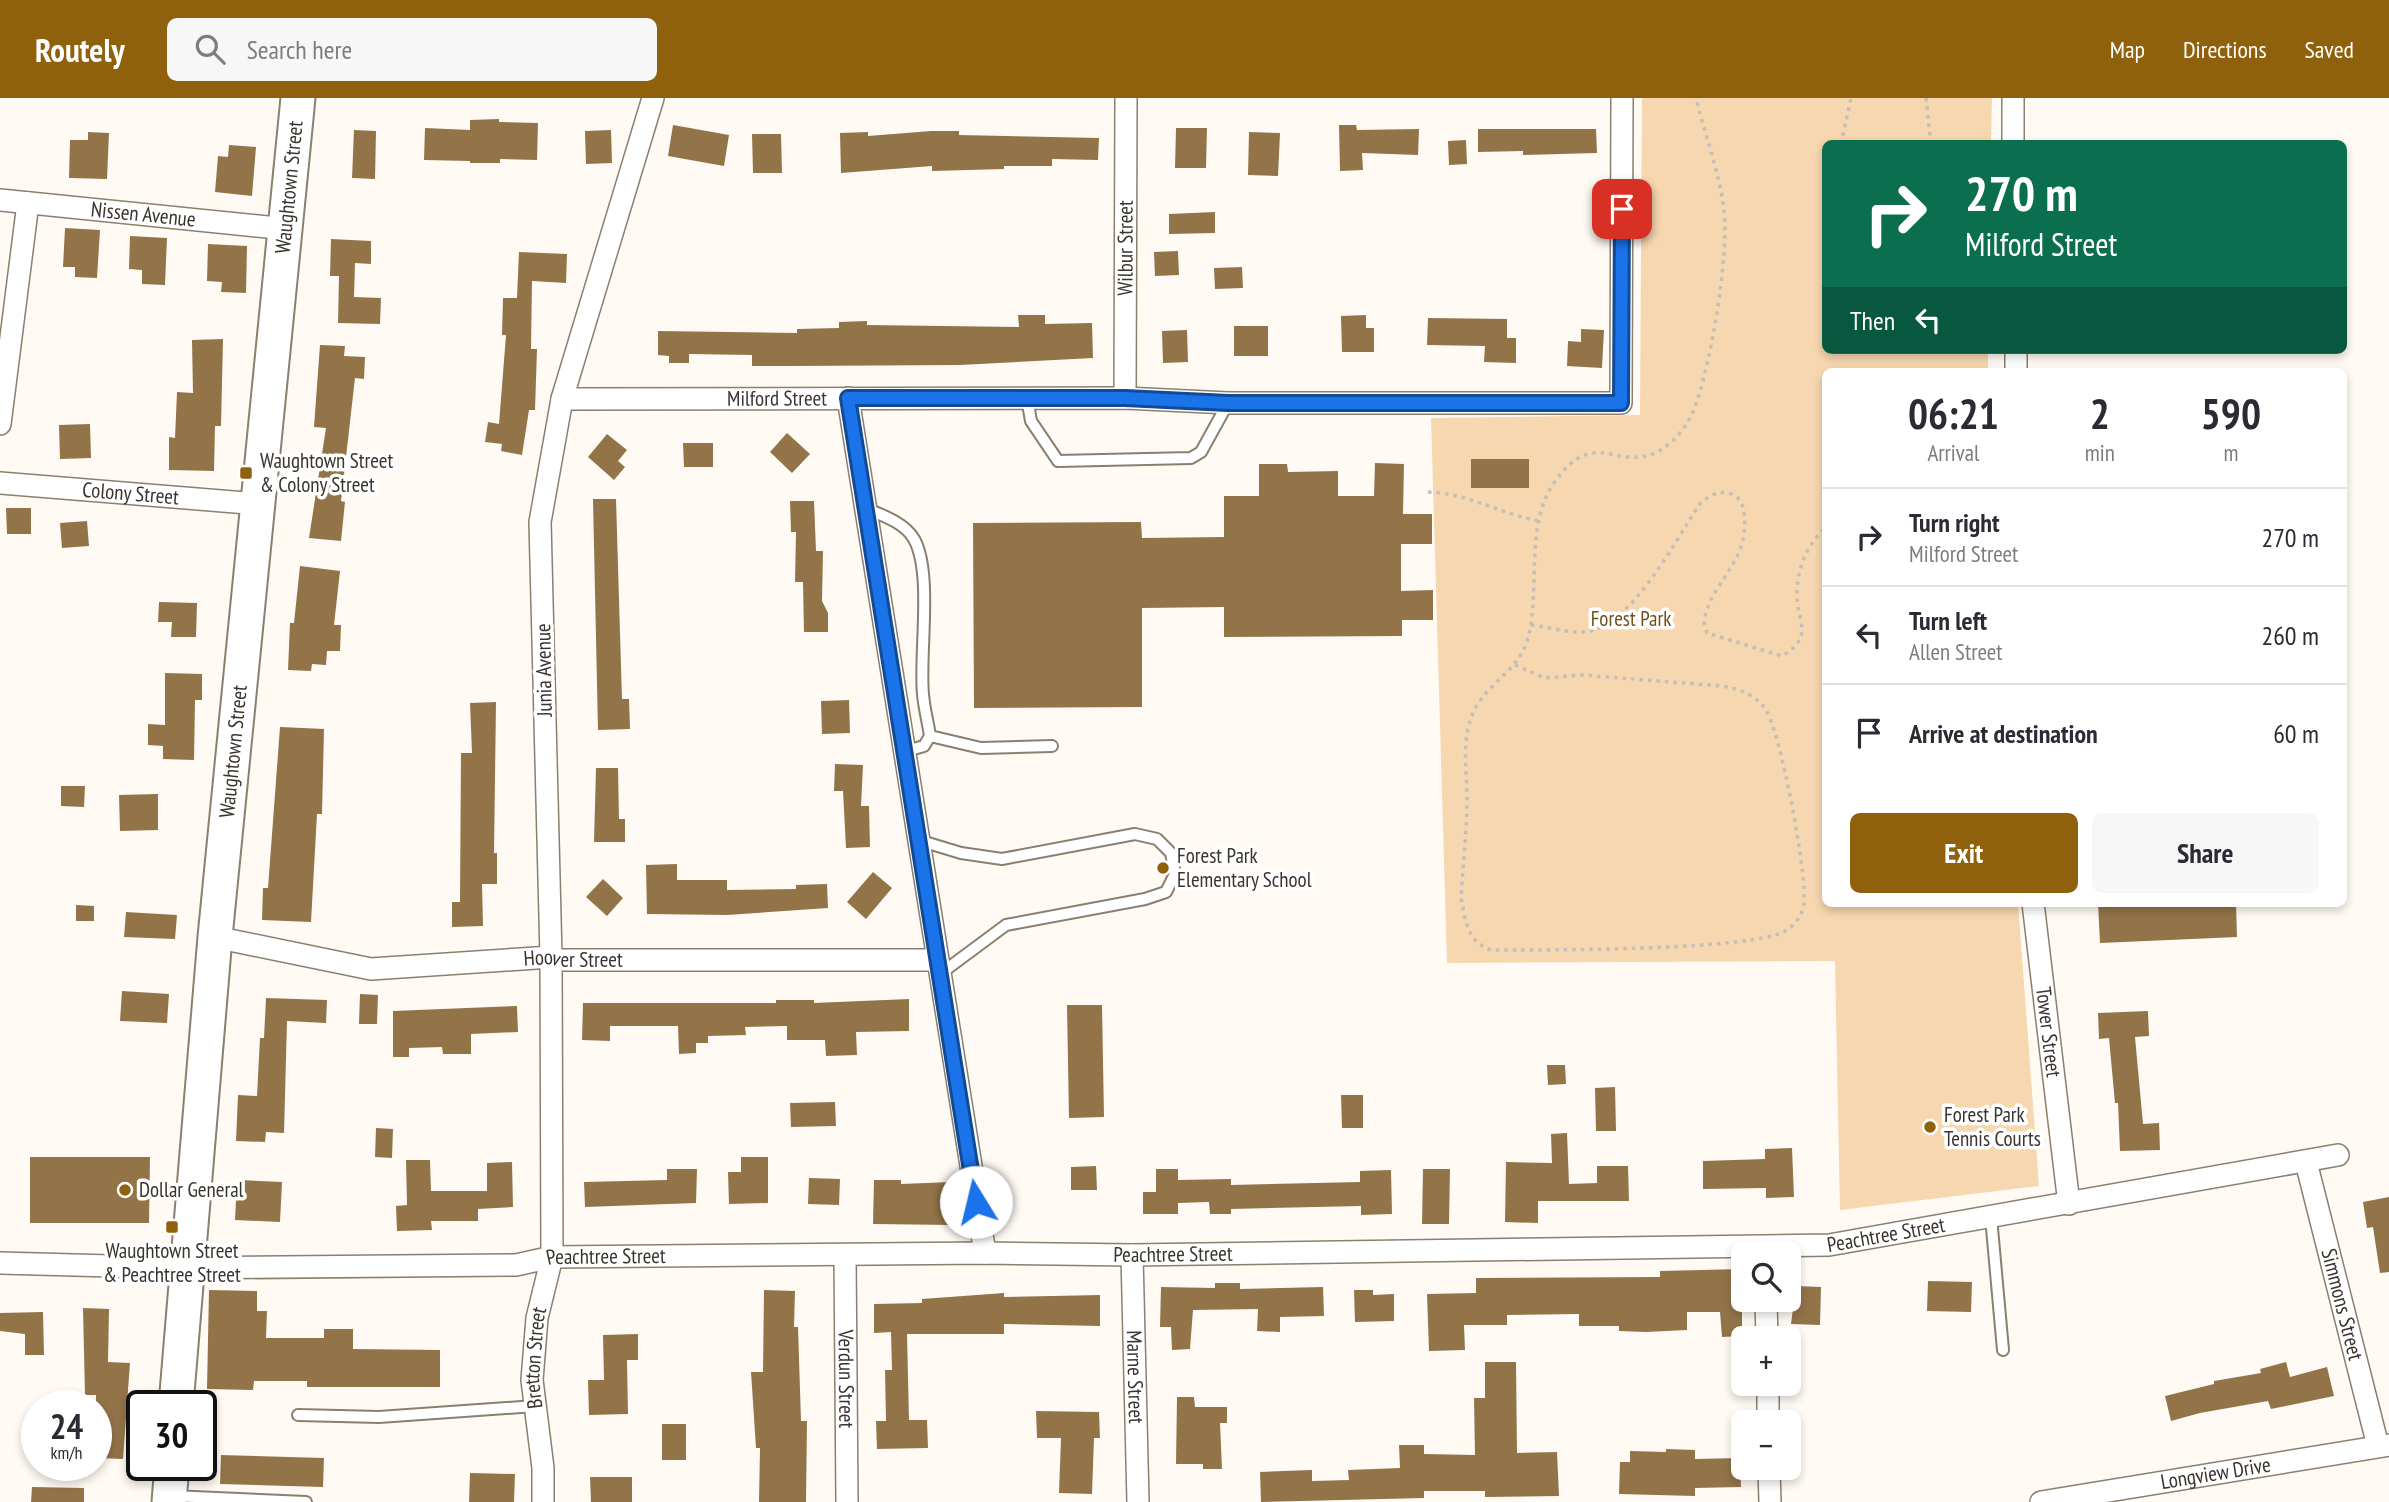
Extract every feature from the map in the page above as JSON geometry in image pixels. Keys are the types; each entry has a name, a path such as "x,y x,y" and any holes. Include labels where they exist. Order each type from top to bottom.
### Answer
{"main road":[{"name":"Waughtown Street","path":"177,1390 185,1268 215,937 260,504 298,98"}],"street":[{"name":"Junia Avenue","path":"552,1257 551,957 540,522 562,399 653,98"},
{"name":"Wilbur Street","path":"1125,398 1126,98"},
{"name":"Milford Street","path":"562,399 1125,398 1228,403 1621,403 1622,98"},
{"path":"2013,98 2013,140"},
{"name":"Nissen Avenue","path":"0,200 286,229"},
{"path":"0,424 28,203"},
{"path":"848,398 916,839 985,1253"},
{"name":"Colony Street","path":"0,483 260,504"},
{"name":"Tower Street","path":"2033,907 2068,1204"},
{"name":"Hoover Street","path":"215,937 371,970 551,957 561,960 937,968"},
{"name":"Peachtree Street","path":"1801,1247 1829,1245 2068,1204 2338,1155"},
{"name":"Simmons Street","path":"2306,1162 2383,1445"},
{"name":"Peachtree Street","path":"0,1263 185,1268 516,1265 552,1257 1731,1250"},
{"name":"Verdun Street","path":"845,1255 847,1502"},
{"name":"Marne Street","path":"1132,1255 1138,1502"},
{"name":"Bretton Street","path":"542,1502 543,1468 531,1380 537,1318 552,1257"},
{"name":"Longview Drive","path":"2041,1502 2383,1445"},
{"path":"1769,1480 1770,1502"}],"lane":[{"path":"1027,398 1031,421 1058,461 1191,458 1201,452 1228,403"},
{"path":"864,508 889,517 913,537 919,551 923,579 923,693 930,736 923,746 903,752"},
{"path":"930,736 981,748 1052,746"},
{"path":"916,839 961,853 1002,859 1135,834 1157,839 1171,852 1175,874 1166,892 1145,899 1006,925 937,968"},
{"path":"1991,1217 2003,1350"},
{"path":"298,1415 379,1417 535,1406"},
{"path":"170,1488 306,1502"}],"path":[{"path":"1842,140 1852,98"},
{"path":"1926,98 1931,140"},
{"path":"1428,492 1461,496 1517,517 1539,521"},
{"path":"1531,625 1586,632 1602,628 1639,594 1699,505 1707,497 1729,493 1737,496 1744,506 1744,546 1704,622 1707,633 1782,656 1794,649 1801,637 1797,598 1799,572 1805,553 1822,532"},
{"path":"1516,665 1545,678 1582,676 1722,686 1741,689 1754,698 1766,709 1791,797 1804,903 1801,916 1789,929 1774,938 1723,944 1491,950 1474,940 1465,922 1461,897 1467,806 1465,744 1473,711 1484,695 1516,665"}],"green space":[{"name":"Forest Park","path":"1642,98 1992,98 1991,140 1822,140 1822,354 1988,354 1988,368 1822,368 1822,907 2018,907 2039,1186 1840,1210 1835,961 1447,963 1431,418 1640,415"}],"building":[{"path":"499,119 499,122 538,123 537,160 500,159 500,163 470,163 424,160 425,128 470,130 470,120"},
{"path":"673,125 729,135 724,166 668,156"},
{"path":"1339,125 1356,125 1357,130 1419,129 1418,155 1362,153 1363,170 1340,171"},
{"path":"1176,128 1207,128 1206,168 1175,168"},
{"path":"1478,129 1596,129 1597,153 1523,155 1523,151 1478,152"},
{"path":"354,130 376,131 375,179 352,178"},
{"path":"611,130 612,163 586,164 585,131"},
{"path":"959,131 959,135 1099,138 1098,160 1052,159 1052,166 1004,166 1004,169 932,171 932,166 841,173 840,133 868,132 868,136"},
{"path":"88,132 109,133 107,179 69,178 70,140 88,140"},
{"path":"1249,132 1280,133 1278,176 1248,175"},
{"path":"752,134 781,134 782,173 753,173"},
{"path":"1466,140 1467,164 1449,165 1448,141"},
{"path":"229,145 256,147 252,196 215,192 218,156 228,157"},
{"path":"1215,212 1215,233 1169,234 1169,214"},
{"path":"65,228 100,230 97,278 75,277 75,267 63,267"},
{"path":"130,236 167,238 165,285 142,284 142,270 129,269"},
{"path":"331,239 371,241 371,264 355,263 354,297 381,298 380,324 338,323 339,276 330,276"},
{"path":"208,244 247,246 246,293 221,292 222,282 207,281"},
{"path":"1178,251 1179,275 1155,276 1154,252"},
{"path":"519,252 567,254 566,283 532,281 531,349 537,349 535,410 529,410 522,455 501,451 502,444 485,442 488,422 499,424 506,335 502,335 503,298 517,298"},
{"path":"1242,267 1243,288 1215,289 1214,268"},
{"path":"1018,315 1045,315 1045,324 1092,323 1093,358 960,365 752,366 752,355 689,354 689,363 669,363 669,356 658,355 658,331 797,333 797,329 839,328 839,322 867,321 867,325 1019,327"},
{"path":"1366,315 1366,328 1374,328 1374,352 1342,352 1341,316"},
{"path":"1428,318 1507,319 1507,338 1516,338 1516,363 1484,362 1485,346 1427,345"},
{"path":"1234,326 1268,326 1268,356 1234,356"},
{"path":"1581,329 1604,330 1602,368 1567,366 1568,341 1581,342"},
{"path":"1187,330 1188,362 1163,363 1162,331"},
{"path":"223,339 221,426 215,426 214,471 169,470 169,437 175,438 177,392 193,393 192,340"},
{"path":"320,345 345,346 344,356 365,357 364,379 355,378 341,501 345,502 341,541 309,538 326,428 314,427"},
{"path":"90,424 91,458 60,459 59,425"},
{"path":"787,433 810,454 792,473 770,452"},
{"path":"607,434 627,450 618,461 625,467 614,480 588,457"},
{"path":"683,443 713,443 713,467 684,467"},
{"path":"1471,459 1529,459 1529,488 1471,488"},
{"path":"1375,463 1404,464 1403,514 1432,514 1432,544 1401,544 1401,591 1433,590 1433,620 1402,620 1402,636 1224,637 1224,607 1142,608 1142,707 974,708 973,523 1141,522 1142,538 1224,537 1224,496 1259,496 1259,464 1287,464 1288,472 1338,471 1338,496 1374,496"},
{"path":"593,499 616,499 622,699 629,699 630,729 598,730"},
{"path":"790,501 814,501 816,551 823,551 822,601 828,613 828,632 804,632 803,582 795,582 796,532 791,532"},
{"path":"6,508 31,508 31,534 7,534"},
{"path":"87,521 89,546 62,548 60,523"},
{"path":"300,566 340,571 334,625 341,625 340,651 327,651 326,665 312,664 311,671 288,670 290,623 294,623"},
{"path":"159,602 197,603 196,637 171,637 172,622 158,622"},
{"path":"165,673 202,674 202,700 195,700 194,760 163,759 163,746 148,745 148,724 165,725"},
{"path":"849,700 850,733 822,734 821,701"},
{"path":"496,702 494,853 497,853 497,884 482,884 483,926 452,927 452,902 460,902 461,753 472,753 470,703"},
{"path":"280,727 324,729 322,814 317,814 311,922 262,920 263,888 268,888"},
{"path":"835,764 863,765 861,806 869,806 870,847 846,848 843,791 834,791"},
{"path":"596,768 618,768 619,819 625,819 625,842 594,842"},
{"path":"61,786 85,786 84,807 61,806"},
{"path":"158,794 158,830 120,831 119,795"},
{"path":"677,864 677,880 727,880 727,890 796,889 796,885 827,884 828,908 727,915 647,914 646,865"},
{"path":"873,872 892,888 866,919 847,902"},
{"path":"603,879 623,898 607,916 586,897"},
{"path":"76,905 94,906 94,921 76,921"},
{"path":"2098,907 2236,907 2237,937 2100,943"},
{"path":"126,912 177,915 175,939 124,937"},
{"path":"122,991 169,994 167,1023 120,1021"},
{"path":"360,994 378,995 377,1024 359,1024"},
{"path":"266,998 327,1000 326,1023 287,1021 284,1133 266,1132 265,1142 236,1141 238,1095 257,1096 260,1038 264,1038"},
{"path":"909,999 909,1031 856,1032 857,1055 826,1056 825,1040 787,1040 787,1026 745,1027 746,1035 708,1036 708,1043 696,1043 696,1053 679,1054 678,1026 610,1026 610,1041 582,1040 583,1003 776,1003 776,1000 814,1000 814,1003"},
{"path":"1067,1005 1102,1005 1104,1117 1069,1118"},
{"path":"517,1006 518,1032 471,1034 471,1054 443,1054 442,1047 409,1048 409,1057 393,1057 393,1011"},
{"path":"2148,1011 2149,1036 2135,1037 2143,1124 2159,1123 2160,1150 2120,1151 2118,1103 2115,1103 2109,1038 2099,1039 2098,1013"},
{"path":"1547,1065 1565,1065 1566,1084 1548,1085"},
{"path":"1615,1087 1616,1131 1596,1131 1595,1088"},
{"path":"1341,1095 1363,1095 1363,1128 1342,1128"},
{"path":"835,1102 836,1126 791,1127 790,1103"},
{"path":"376,1128 393,1129 392,1158 375,1157"},
{"path":"1567,1133 1569,1184 1597,1183 1597,1166 1628,1166 1629,1201 1538,1201 1538,1223 1505,1222 1506,1162 1552,1163 1551,1134"},
{"path":"1792,1148 1794,1197 1766,1198 1766,1188 1703,1189 1703,1161 1765,1159 1765,1149"},
{"path":"30,1157 150,1157 149,1223 30,1223"},
{"path":"741,1157 768,1157 768,1203 729,1204 728,1172 741,1172"},
{"path":"406,1160 430,1160 431,1191 487,1191 487,1163 512,1162 513,1207 478,1209 478,1221 431,1221 432,1230 397,1231 396,1206 407,1205"},
{"path":"1096,1166 1097,1190 1071,1190 1071,1167"},
{"path":"667,1169 697,1169 696,1203 585,1207 584,1182 667,1180"},
{"path":"1156,1169 1178,1169 1178,1180 1231,1179 1231,1185 1360,1182 1360,1171 1391,1170 1392,1214 1361,1215 1361,1206 1231,1209 1231,1214 1210,1214 1209,1202 1178,1203 1178,1214 1143,1214 1143,1192 1156,1192"},
{"path":"1423,1169 1450,1169 1449,1224 1422,1224"},
{"path":"809,1178 840,1179 839,1205 808,1204"},
{"path":"237,1180 282,1182 280,1222 235,1220"},
{"path":"874,1180 901,1180 901,1184 951,1182 953,1225 873,1224"},
{"path":"2389,1197 2389,1272 2380,1273 2373,1227 2367,1228 2363,1202"},
{"path":"1731,1269 1731,1312 1742,1312 1742,1326 1731,1326 1731,1337 1722,1337 1720,1312 1687,1312 1687,1330 1646,1332 1619,1331 1619,1326 1579,1326 1579,1314 1507,1315 1507,1325 1464,1325 1465,1350 1429,1351 1427,1294 1476,1293 1476,1278 1660,1277 1660,1271"},
{"path":"1928,1281 1972,1282 1971,1312 1927,1311"},
{"path":"1215,1283 1240,1283 1240,1289 1323,1287 1324,1316 1280,1317 1280,1332 1257,1331 1258,1309 1193,1310 1190,1349 1172,1350 1171,1327 1160,1327 1161,1287 1215,1288"},
{"path":"1801,1286 1821,1287 1820,1325 1791,1324 1793,1312 1801,1312"},
{"path":"209,1290 257,1291 257,1311 267,1311 266,1338 324,1338 324,1329 353,1329 353,1349 440,1350 440,1387 307,1387 307,1381 254,1381 253,1390 207,1389"},
{"path":"764,1290 795,1291 794,1327 798,1327 801,1421 807,1421 806,1502 759,1502 760,1448 756,1448 751,1372 763,1372"},
{"path":"1354,1290 1373,1290 1373,1295 1394,1294 1394,1321 1355,1322"},
{"path":"1004,1293 1004,1297 1100,1295 1100,1326 1004,1324 1004,1334 907,1334 909,1420 927,1420 928,1448 877,1449 876,1421 886,1421 885,1370 892,1370 891,1332 874,1333 874,1304 922,1303 922,1299"},
{"path":"83,1308 109,1309 108,1362 130,1363 123,1459 112,1459 112,1390 85,1390"},
{"path":"43,1312 44,1355 25,1355 25,1334 0,1331 0,1313"},
{"path":"638,1334 638,1360 627,1360 628,1414 589,1415 588,1380 604,1380 603,1335"},
{"path":"1485,1362 1516,1362 1517,1453 1557,1452 1559,1496 1485,1497 1485,1491 1424,1491 1424,1498 1261,1502 1260,1472 1312,1470 1312,1481 1349,1480 1348,1470 1400,1468 1399,1445 1424,1445 1424,1454 1475,1455 1474,1398 1485,1398"},
{"path":"2286,1362 2290,1377 2327,1367 2334,1396 2271,1409 2268,1401 2171,1421 2165,1396 2214,1384 2214,1381 2261,1373 2260,1369"},
{"path":"1177,1397 1194,1397 1195,1407 1227,1407 1227,1423 1220,1423 1222,1469 1203,1469 1203,1464 1176,1464"},
{"path":"1036,1411 1099,1412 1100,1438 1094,1438 1092,1494 1059,1493 1061,1438 1037,1438"},
{"path":"662,1424 686,1424 686,1460 662,1460"},
{"path":"1666,1449 1695,1450 1695,1459 1731,1458 1731,1480 1741,1480 1741,1487 1695,1488 1695,1496 1619,1494 1620,1462 1630,1462 1630,1451 1666,1452"},
{"path":"221,1455 324,1458 323,1487 220,1484"},
{"path":"470,1473 515,1474 514,1502 469,1502"},
{"path":"590,1477 632,1477 632,1502 591,1502"},
{"path":"32,1487 84,1488 84,1502 31,1502"}],"place":[{"name":"Waughtown Street & Colony Street","path":"246,473"},
{"name":"Forest Park Elementary School","path":"1163,868"},
{"name":"Forest Park Tennis Courts","path":"1930,1127"},
{"name":"Dollar General","path":"125,1190"},
{"name":"Waughtown Street & Peachtree Street","path":"172,1227"}],"route":[{"path":"976,1202 848,398 1125,398 1228,403 1621,403 1622,209"}]}
